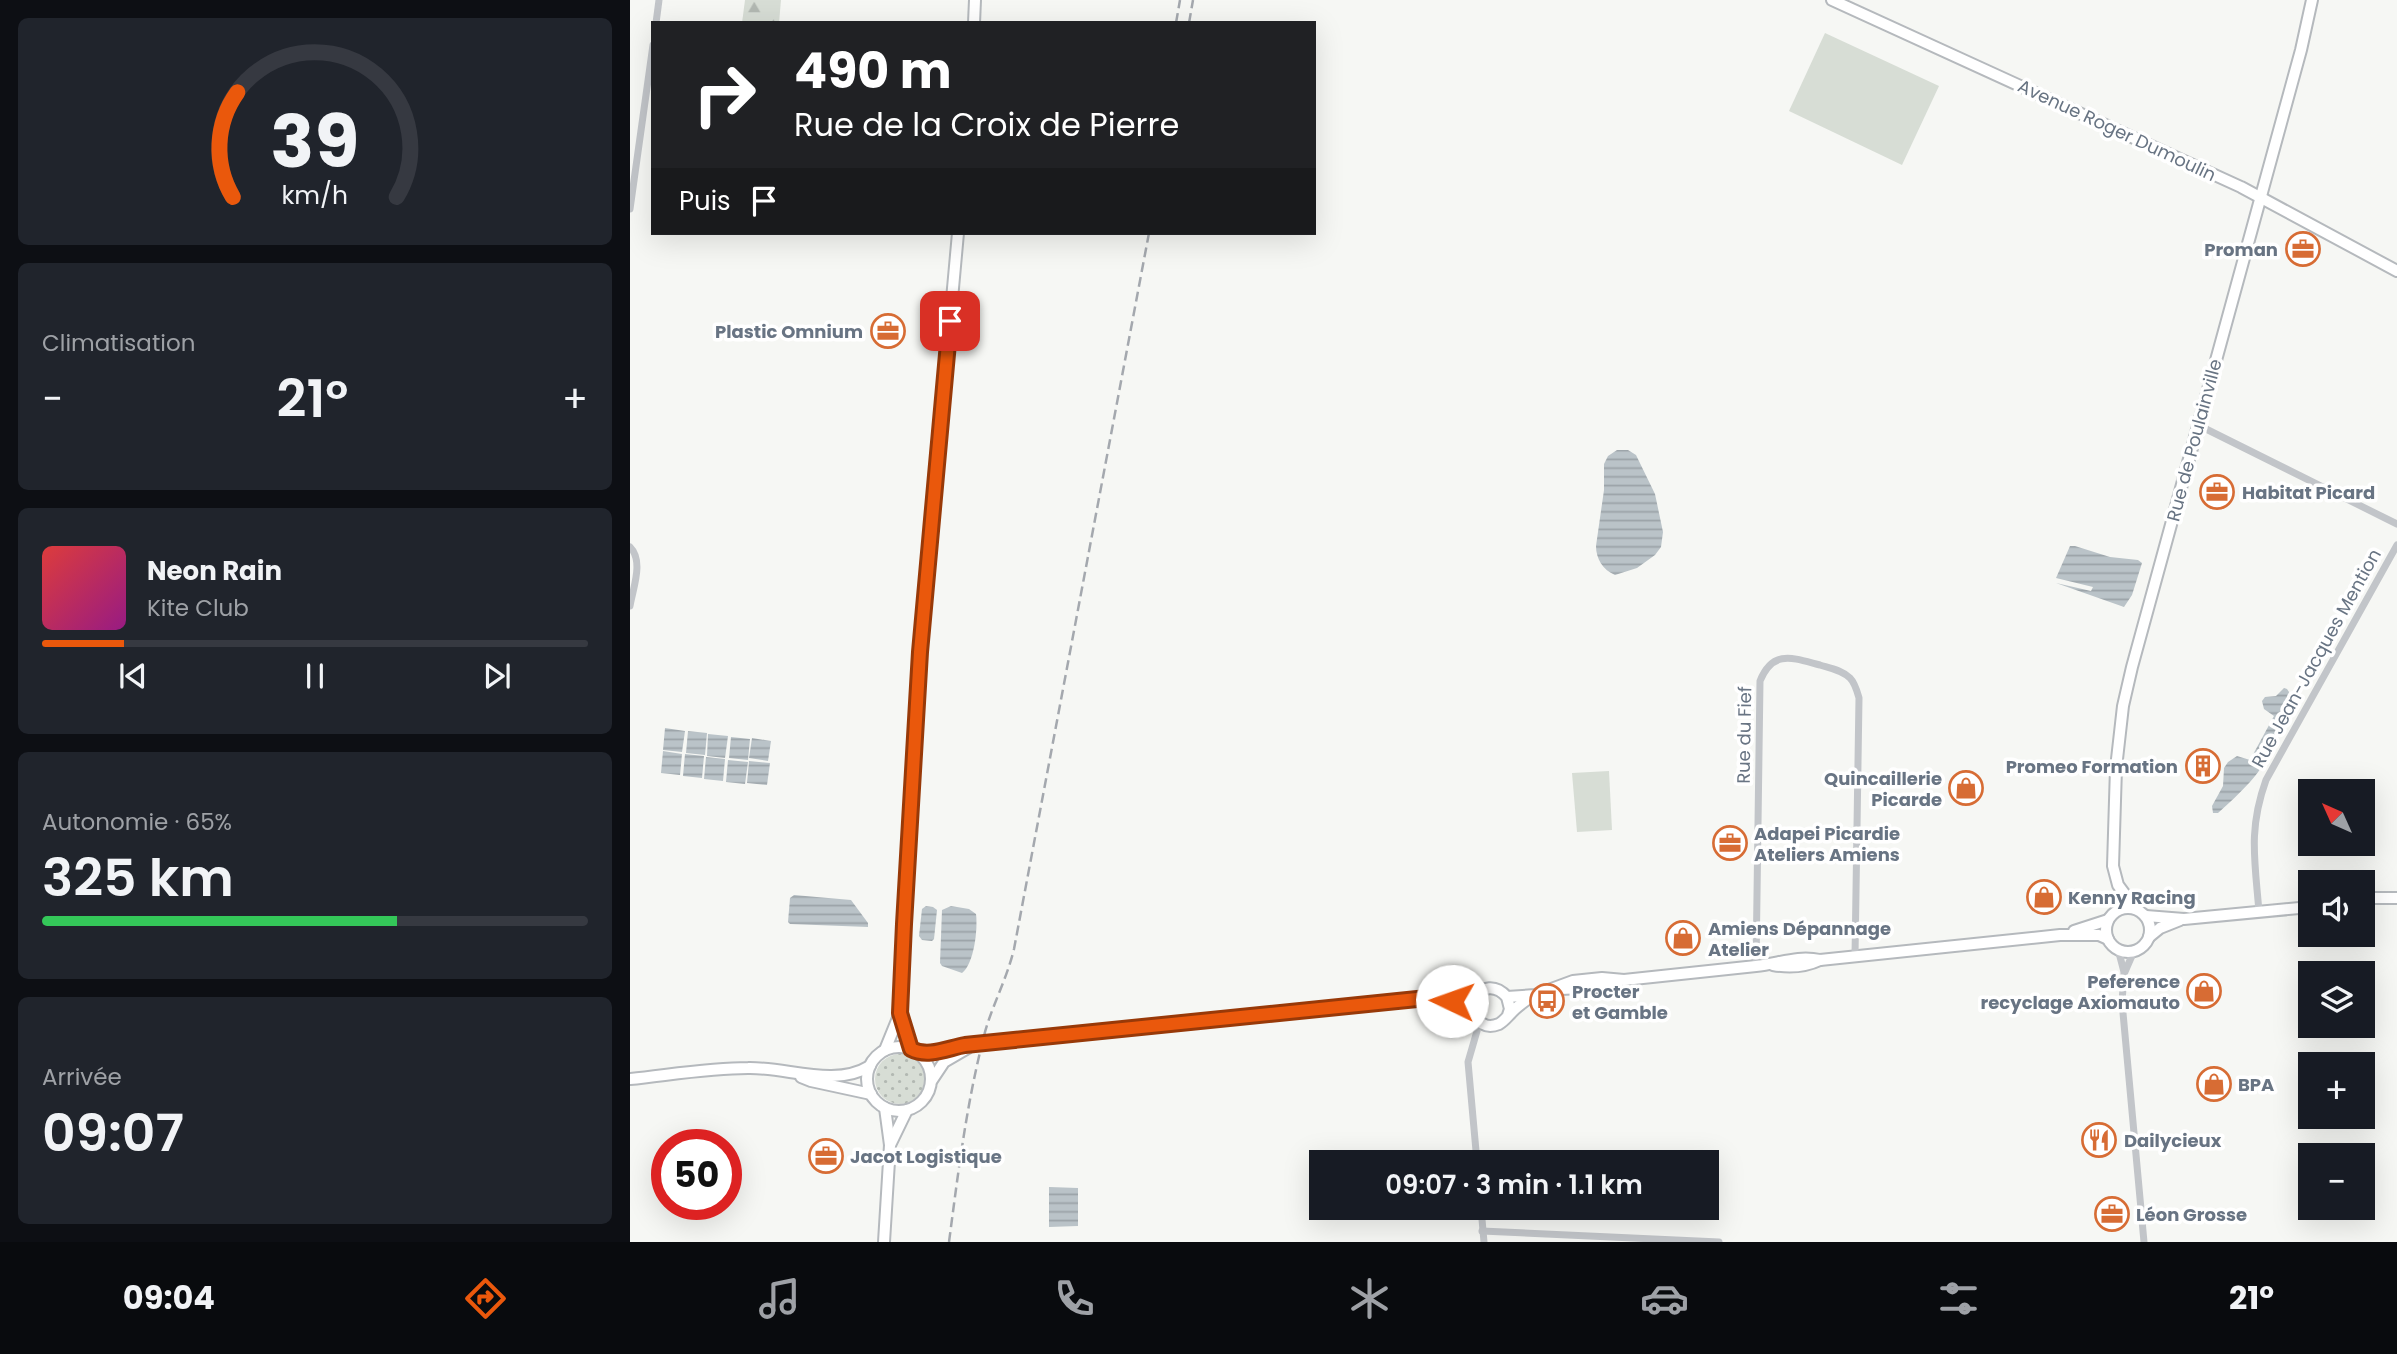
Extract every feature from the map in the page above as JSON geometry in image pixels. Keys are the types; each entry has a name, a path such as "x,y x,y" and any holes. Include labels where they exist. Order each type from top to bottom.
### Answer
{"main road":[{"path":"974,21 975,0"},
{"name":"Avenue Roger Dumoulin","path":"1832,0 2241,187 2397,271"},
{"name":"Rue de Poulainville","path":"2135,908 2118,885 2113,866 2116,768 2123,706 2301,50 2312,0"},
{"path":"885,1050 900,1013 920,652 958,235"},
{"name":"Rue de Poulainville","path":"2111,916 2118,885"},
{"path":"2375,898 2394,898"},
{"path":"2375,903 2394,898"},
{"path":"2060,935 2111,916 2121,909 2135,908 2146,916 2149,937"},
{"path":"2146,916 2184,919 2298,908"},
{"path":"2108,939 2106,926 2111,916"},
{"path":"1507,997 1535,995 1553,989 1603,987 1624,980 1756,966 1809,965 1820,960 2060,935 2099,935 2108,939 2118,949 2134,951 2160,928 2184,919"},
{"path":"630,1079 746,1068 847,1075 870,1066 879,1054 894,1047 938,1051 965,1045 1427,998 1452,1001 1475,997 1484,989 1490,988 1500,990 1507,997 1510,1009 1508,1015"},
{"path":"1452,1001 1491,1026 1501,1023 1535,995"},
{"path":"1475,997 1472,1008 1475,1017"},
{"path":"900,1013 915,1051 927,1062 932,1080"},
{"path":"870,1066 867,1080 871,1094 885,1108 906,1110 924,1099 944,1062 974,1045"},
{"path":"792,1073 811,1081 871,1094"},
{"path":"884,1242 890,1145 885,1108"},
{"path":"890,1145 906,1110"}],"street":[{"path":"656,21 659,0"},
{"path":"630,209 651,59"},
{"path":"2198,425 2397,524"},
{"name":"Rue Jean-Jacques Mention","path":"2259,912 2253,839 2255,814 2266,779 2397,545"},
{"path":"630,547 637,556 630,606"},
{"name":"Rue du Fief","path":"1756,966 1760,681 1764,670 1771,664 1789,657 1841,671 1850,678 1859,698 1855,956"},
{"path":"2118,949 2124,974 2122,1002 2144,1242"},
{"path":"2124,974 2134,951"},
{"path":"1475,1017 1474,1046 1468,1062 1475,1150"},
{"path":"1474,1046 1491,1026"},
{"path":"1481,1220 1484,1242"},
{"path":"1482,1231 1719,1242"}],"green space":[{"path":"745,0 781,0 779,21 742,21"},
{"path":"1825,33 1939,86 1902,165 1789,111"},
{"path":"1609,771 1612,830 1577,832 1572,773"},
{"path":"900,1054 918,1061 925,1079 918,1097 900,1104 882,1097 875,1079 882,1061"}],"shaded area":[{"path":"1617,450 1628,450 1636,455 1655,494 1663,532 1661,547 1655,555 1637,568 1615,575 1601,564 1596,546 1604,490 1604,464 1608,456"},
{"path":"2070,546 2142,563 2132,595 2124,607 2056,583 2091,591 2093,587 2056,578"},
{"path":"2284,688 2289,692 2283,716 2276,740 2265,762 2238,794 2218,813 2213,813 2212,806 2223,786 2224,768 2237,756 2250,760 2274,716 2264,709 2262,701 2265,697 2276,696"},
{"path":"665,728 685,731 682,752 663,750"},
{"path":"688,731 707,733 705,755 686,753"},
{"path":"708,734 728,736 725,758 707,756"},
{"path":"731,737 750,739 748,760 729,758"},
{"path":"752,738 771,741 768,761 749,758"},
{"path":"663,751 682,754 680,775 661,773"},
{"path":"685,754 704,756 702,778 683,776"},
{"path":"706,757 725,759 723,781 704,779"},
{"path":"728,760 748,762 745,784 726,782"},
{"path":"749,761 770,763 767,785 747,783"},
{"path":"794,895 851,900 868,923 868,927 790,924 790,898"},
{"path":"926,906 937,910 932,941 922,940 919,936 922,909"},
{"path":"951,906 969,909 976,914 976,937 972,954 962,973 940,963 942,910"},
{"path":"1049,1187 1078,1188 1078,1226 1049,1227"}],"railway":[{"path":"1176,21 1180,0"},
{"path":"1189,21 1193,0"},
{"path":"949,1242 972,1090 986,1029 1014,949 1149,235"}],"place":[{"name":"Proman","path":"2303,249"},
{"name":"Plastic Omnium","path":"888,331"},
{"name":"Habitat Picard","path":"2217,492"},
{"name":"Promeo Formation","path":"2203,766"},
{"name":"Quincaillerie Picarde","path":"1966,788"},
{"name":"Adapei Picardie Ateliers Amiens","path":"1730,843"},
{"name":"Kenny Racing","path":"2044,897"},
{"name":"Amiens Dépannage Atelier","path":"1683,938"},
{"name":"Peference recyclage Axiomauto","path":"2204,991"},
{"name":"Procter et Gamble","path":"1547,1001"},
{"name":"BPA","path":"2214,1084"},
{"name":"Dailycieux","path":"2099,1140"},
{"name":"Jacot Logistique","path":"826,1156"},
{"name":"Léon Grosse","path":"2112,1214"}],"route":[{"path":"950,321 920,652 904,924 900,1013 911,1049 928,1052 982,1043 1427,998 1452,1001"}]}
